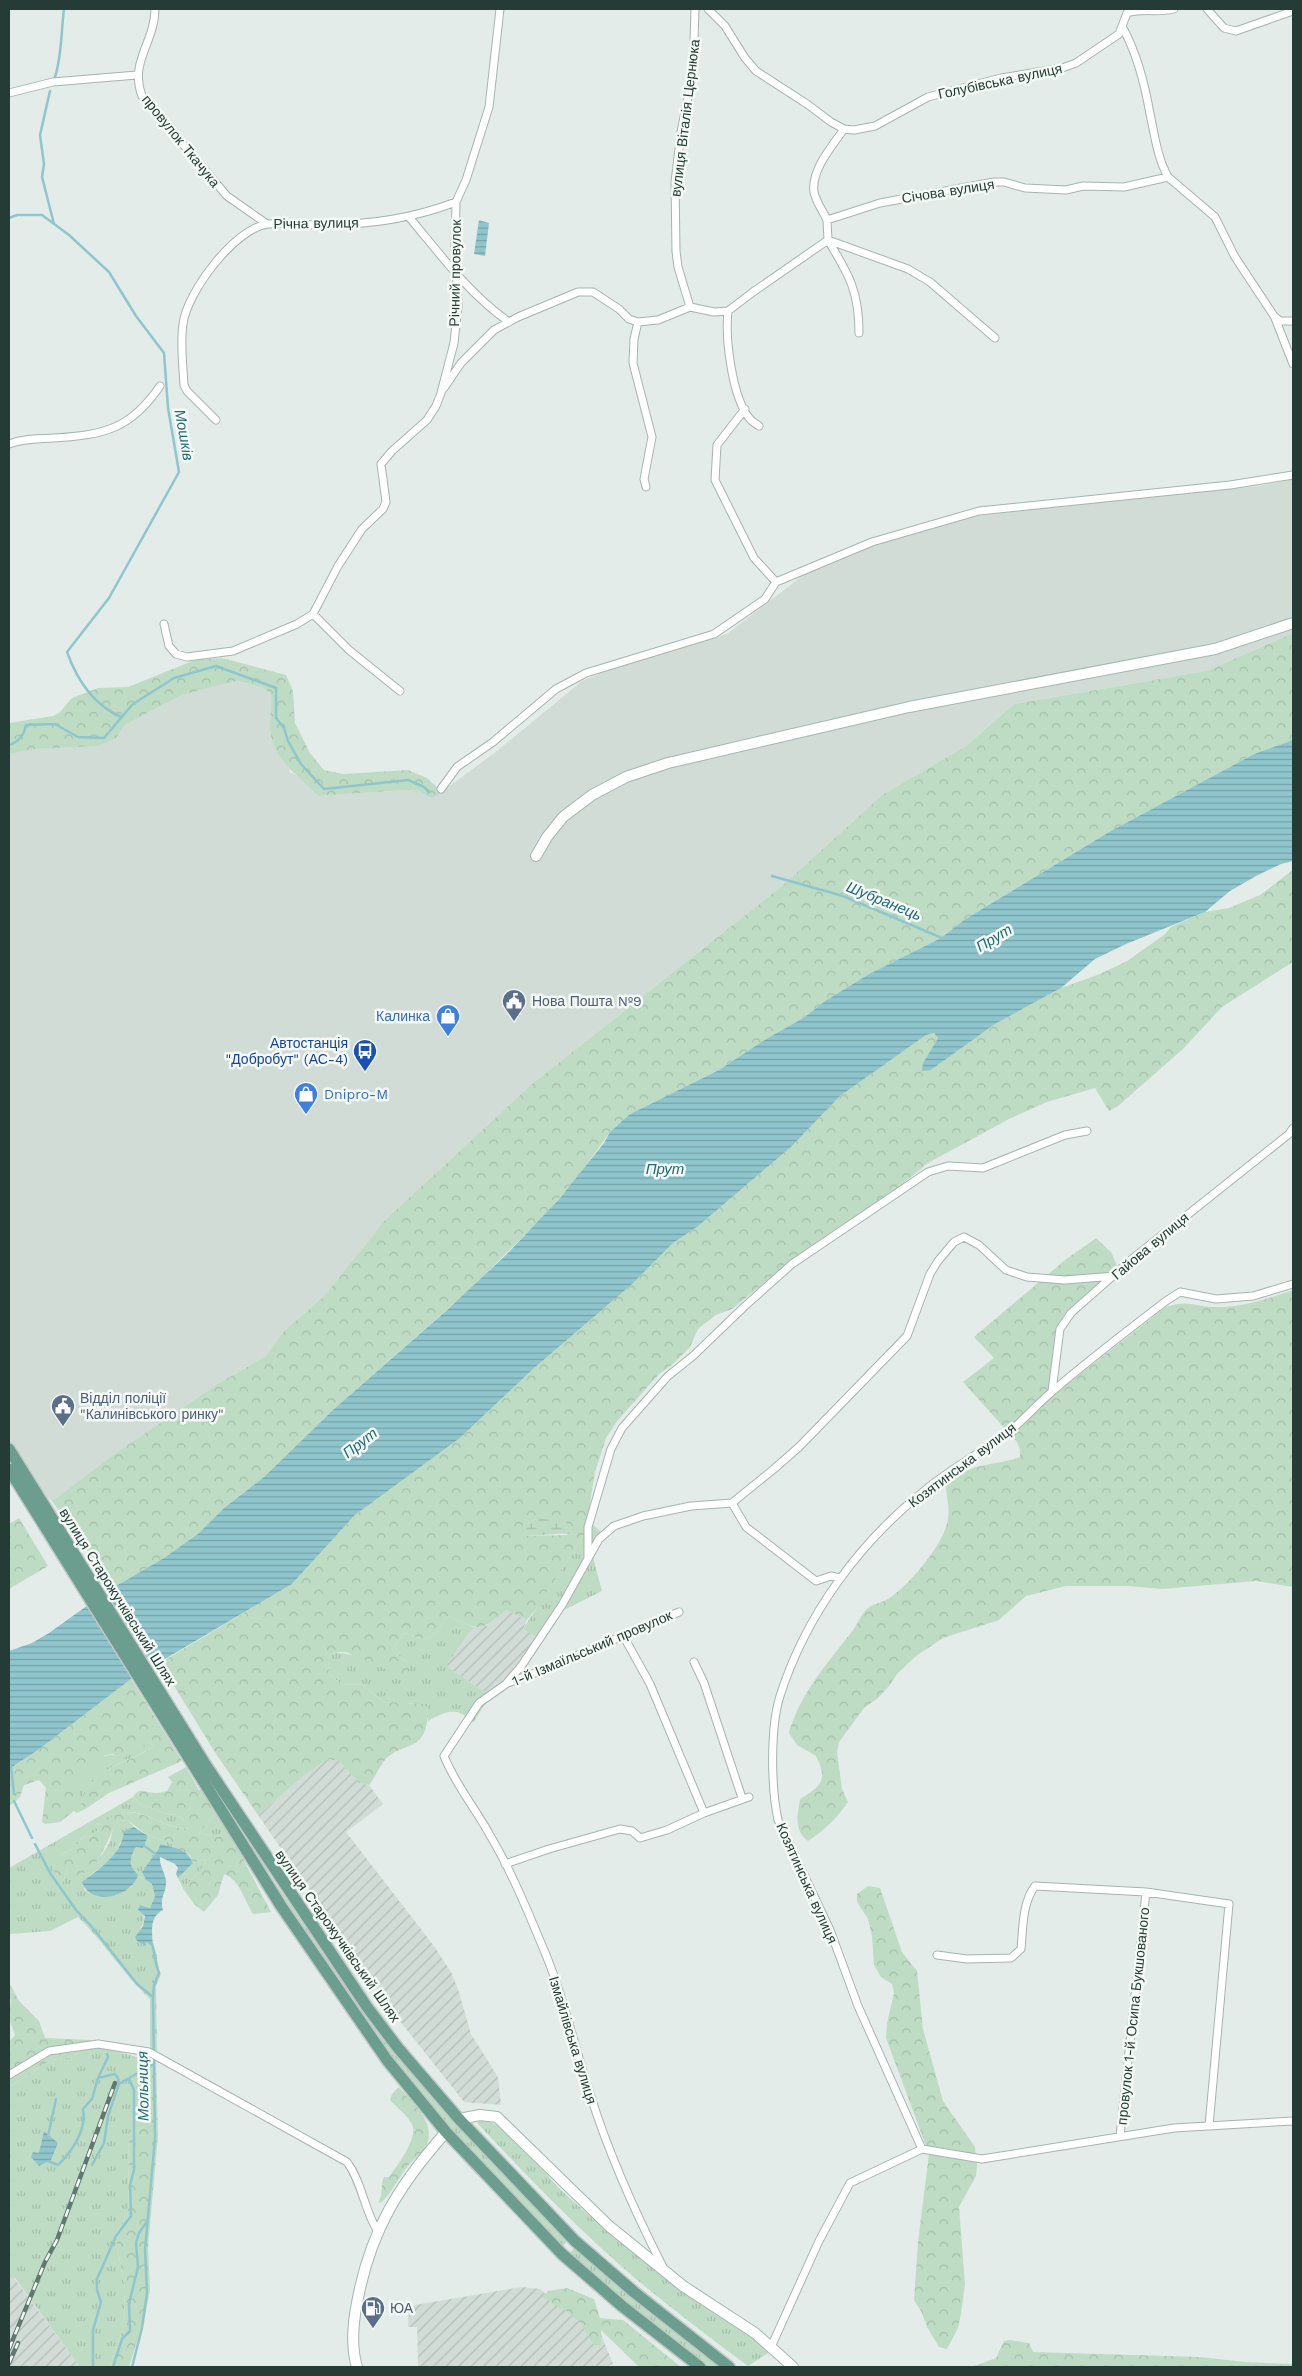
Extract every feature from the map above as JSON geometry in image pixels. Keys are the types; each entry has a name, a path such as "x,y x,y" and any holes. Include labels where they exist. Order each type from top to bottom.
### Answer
{"main road":[{"name":"вулиця Старожучківський Шлях","path":"9,1449 199,1765 280,1906 387,2060 446,2132 562,2254 622,2306 700,2367"},
{"name":"вулиця Старожучківський Шлях","path":"9,1469 199,1765 367,2007 398,2048 459,2119 575,2241 634,2292 729,2367"},
{"path":"355,2015 367,2007"},
{"path":"562,2254 575,2241"}],"street":[{"path":"9,93 53,82 137,75 155,20 155,9"},
{"name":"Річний провулок","path":"312,614 357,536 384,508 386,502 381,464 385,457 427,420 436,406 441,393 454,343 458,306 456,202 466,180 489,107 500,9"},
{"name":"вулиця Віталія Цернюка","path":"690,307 678,267 676,251 675,182 684,109 693,73 695,9"},
{"path":"708,9 726,26 745,58 756,71 844,130 825,156 814,182 816,199 827,220 828,240 854,287 858,300 859,333"},
{"path":"1174,9 1166,11 1138,9 1126,11 1123,20 1123,28 1132,45 1149,105 1160,162 1168,177 1215,217 1244,272 1274,316 1293,364"},
{"path":"1207,9 1224,28 1236,31 1293,12"},
{"name":"Голубівська вулиця","path":"844,130 875,126 936,94 1028,73 1062,68 1084,58 1109,42 1123,28"},
{"name":"провулок Ткачука","path":"137,75 142,96 226,196 267,224"},
{"name":"Січова вулиця","path":"827,220 880,203 994,182 1004,182 1025,188 1066,190 1083,186 1124,188 1168,177"},
{"name":"Річна вулиця","path":"216,420 187,391 184,385 183,323 188,307 216,260 238,238 267,224 324,225 409,217 456,202"},
{"path":"409,217 456,273 492,310 509,322"},
{"path":"441,393 461,363 494,330 578,292 593,292 619,309 629,319 638,322 658,320 690,307 714,312 728,312 753,292 828,240"},
{"path":"828,240 908,269 930,282 995,338"},
{"path":"728,312 727,344 738,393 750,419 760,426"},
{"path":"1274,316 1280,321 1293,320"},
{"path":"638,322 634,339 633,363 652,437 644,479 646,487"},
{"path":"9,444 35,438 102,434 131,417 149,402 160,386"},
{"path":"745,409 717,446 715,480 754,558 776,582"},
{"path":"441,789 457,767 494,742 556,689 586,673 714,634 765,599 776,582 872,542 980,511 1230,485 1293,475"},
{"path":"164,624 169,646 176,654 187,657 232,651 297,624 312,614 349,650 400,690"},
{"path":"536,856 546,837 563,817 592,795 626,778 668,763 909,707 1215,649 1293,623"},
{"name":"Гайова вулиця","path":"1052,1391 1060,1329 1071,1313 1293,1128"},
{"path":"588,1559 588,1527 611,1449 622,1428 668,1376 693,1356 792,1264 928,1172 948,1166 983,1168 1065,1135 1087,1131"},
{"path":"506,1684 527,1658 562,1605 599,1538 614,1526 643,1516 691,1506 732,1503 799,1447 907,1336 930,1274 954,1242 964,1237 979,1245 1006,1270 1027,1277 1065,1280 1115,1276"},
{"name":"Козятинська вулиця","path":"922,2149 858,2006 830,1930 786,1840 775,1807 775,1720 780,1697 802,1643 840,1578 865,1545 930,1486 1013,1428 1052,1391 1166,1301 1180,1292 1216,1299 1253,1296 1293,1284"},
{"path":"732,1503 746,1527 816,1581 831,1576 840,1578"},
{"name":"1-й Ізмаїльський провулок","path":"506,1684 624,1637 679,1612"},
{"path":"624,1637 650,1684 704,1813"},
{"path":"506,1864 549,1849 620,1830 632,1831 640,1838 667,1830 704,1813 746,1798 704,1683 694,1662"},
{"name":"Ізмайлівська вулиця","path":"506,1684 479,1703 444,1756 464,1795 491,1836 506,1864 542,1944 612,2161 664,2270 683,2286 755,2334 793,2367"},
{"name":"провулок 1-й Осипа Букшованого","path":"937,1955 967,1959 1011,1958 1021,1949 1026,1908 1030,1892 1035,1886 1146,1892 1120,2136"},
{"path":"1146,1892 1229,1904 1209,2126"},
{"path":"9,2075 49,2051 98,2044 149,2052 347,2162 354,2172 367,2212 377,2230"},
{"path":"459,2119 480,2115 497,2117 609,2226 664,2270"},
{"path":"771,2347 819,2241 850,2182 922,2149 982,2159 1174,2128 1293,2121"},
{"path":"357,2367 354,2358 354,2320 362,2276 377,2230 399,2191 446,2132"}],"shaded area":[{"path":"1293,479 1293,633 1206,671 1014,704 966,746 882,795 782,886 532,1084 385,1220 325,1295 283,1332 266,1356 219,1383 113,1455 52,1501 34,1487 9,1447 9,754 37,749 75,747 116,738 125,725 182,695 237,681 261,687 271,693 290,772 304,780 318,796 405,790 419,791 432,799 497,751 582,681 611,669 727,634 806,573 884,540 969,517 1260,486"},
{"path":"506,1610 527,1620 523,1629 537,1637 517,1669 486,1693 446,1666 473,1627 487,1626"},
{"path":"328,1759 339,1761 359,1783 369,1785 383,1804 346,1832 434,1946 451,1972 471,2034 498,2077 501,2105 464,2102 392,2011 258,1815 305,1775"},
{"path":"9,2278 14,2278 80,2367 9,2367"},
{"path":"522,2287 540,2289 552,2299 597,2324 613,2364 605,2367 418,2367 417,2327 408,2327 409,2306"}],"green space":[{"path":"1293,633 1293,740 1254,754 1109,832 964,920 941,938 869,974 825,1001 805,1017 766,1039 719,1070 630,1114 610,1132 577,1178 539,1221 469,1290 334,1409 264,1477 224,1508 198,1535 164,1558 114,1587 52,1501 113,1455 219,1383 266,1356 283,1332 325,1295 385,1220 532,1084 782,886 882,795 966,746 1014,704 1206,671"},
{"path":"222,658 286,675 293,691 295,723 310,753 324,770 343,774 408,770 427,778 442,792 432,799 419,791 405,790 318,796 290,769 274,746 270,731 271,693 261,687 237,681 182,695 125,725 116,738 98,746 37,749 9,754 9,723 53,716 59,713 72,698 98,688 128,687 195,660"},
{"path":"1293,870 1293,962 1222,1007 1183,1049 1118,1106 1109,1111 1095,1088 1047,1102 1011,1118 928,1163 896,1189 795,1258 732,1309 716,1315 698,1329 690,1347 673,1364 659,1374 618,1420 606,1438 595,1472 585,1533 539,1605 527,1620 506,1610 490,1623 479,1627 448,1616 430,1637 421,1638 404,1633 392,1650 409,1664 406,1672 397,1674 346,1652 334,1652 328,1659 329,1674 341,1684 362,1685 384,1702 424,1704 428,1708 427,1723 424,1733 419,1740 391,1754 384,1761 369,1785 359,1783 339,1761 328,1759 305,1775 258,1815 216,1754 160,1663 292,1584 355,1515 460,1438 533,1369 632,1283 673,1243 697,1227 791,1147 840,1096 927,1034 934,1033 938,1038 923,1063 931,1070 995,1024 1061,988 1100,974 1127,961 1164,935 1171,927 1205,912 1229,908 1260,895","holes":["536,1519 568,1535 524,1536 522,1526"]},
{"path":"1096,1238 1111,1252 1118,1268 1066,1312 1056,1328 1051,1382 1057,1392 1166,1307 1187,1303 1209,1307 1235,1306 1293,1290 1293,1587 1256,1581 1162,1589 1128,1586 1066,1586 1026,1596 999,1620 943,1638 916,1656 897,1674 878,1698 864,1708 839,1742 837,1753 842,1789 848,1802 820,1833 808,1841 803,1837 798,1827 800,1799 818,1786 821,1782 822,1771 816,1756 797,1745 789,1733 807,1692 855,1628 863,1613 870,1606 885,1601 897,1593 916,1574 934,1551 946,1528 948,1518 946,1484 962,1472 1020,1457 1017,1442 963,1382 994,1358 974,1337 1065,1260"},
{"path":"19,1518 48,1566 9,1589 9,1524"},
{"path":"536,1519 564,1522 576,1530 574,1533 524,1536 519,1530 522,1526"},
{"path":"587,1520 606,1536 593,1557 602,1591 564,1610 517,1681 487,1701 473,1723 457,1712 446,1713 428,1721 428,1708 410,1703 384,1702 362,1685 341,1684 329,1674 328,1659 334,1652 409,1664 392,1650 404,1633 421,1638 430,1637 448,1616 473,1627 446,1666 486,1693 517,1669 536,1637 523,1629 585,1533"},
{"path":"131,1679 182,1761 109,1793 87,1808 81,1805 92,1782 110,1768 153,1747 150,1741 121,1760 113,1754 106,1755 74,1780 80,1790 80,1798 74,1811 60,1822 45,1824 42,1822 46,1788 39,1780 24,1785 20,1797 11,1805 9,1804 9,1769 38,1750"},
{"path":"150,1741 153,1747 110,1768 92,1782 81,1805 87,1808 77,1813 74,1811 77,1788 74,1780 77,1777 101,1758 111,1755 121,1759"},
{"path":"186,1767 199,1790 202,1789 215,1810 212,1818 199,1833 218,1837 223,1834 230,1834 271,1912 253,1914 238,1885 224,1874 218,1895 204,1912 195,1905 184,1890 204,1866 206,1862 204,1859 193,1863 190,1855 175,1848 170,1842 148,1836 129,1821 119,1820 102,1853 91,1868 84,1873 76,1875 73,1870 67,1869 63,1882 58,1887 55,1884 56,1875 53,1870 60,1855 75,1848 82,1838 93,1834 109,1818 116,1814 136,1813 173,1826 191,1828 191,1825 177,1815 165,1813 140,1804 133,1797 141,1791 160,1793 167,1791 172,1782 168,1777"},
{"path":"133,1797 140,1804 165,1813 177,1815 191,1825 191,1828 173,1826 139,1813 120,1813 109,1819 93,1834 82,1838 75,1848 60,1855 55,1884 63,1882 67,1869 91,1868 106,1848 119,1820 129,1821 134,1827 124,1831 113,1858 88,1877 84,1889 90,1893 102,1896 132,1887 130,1859 136,1847 144,1845 148,1836 170,1842 175,1848 160,1844 142,1872 146,1880 152,1884 155,1896 150,1908 141,1905 143,1921 135,1937 154,1946 161,1974 156,1986 157,2054 150,2050 150,1999 78,1917 50,1931 9,1934 9,1868"},
{"path":"214,1808 230,1834 223,1834 218,1837 199,1833 212,1818"},
{"path":"230,1820 361,2003 358,2007 352,2007"},
{"path":"204,1859 206,1862 204,1866 184,1890 178,1878 193,1863"},
{"path":"868,1886 880,1888 902,1952 917,1971 923,2029 943,2101 975,2147 976,2176 959,2207 965,2284 961,2314 958,2328 947,2349 939,2347 914,2300 918,2242 929,2154 886,2038 887,2023 894,1993 892,1984 881,1977 874,1965 872,1936 868,1919 857,1902 857,1894"},
{"path":"9,1982 19,2001 39,2021 45,2038 91,2040 73,2057 51,2060 9,2087 9,2042 15,2035 9,2019 11,2000 9,1996"},
{"path":"364,2014 368,2014 567,2240 562,2247 450,2129 361,2018"},
{"path":"99,2046 147,2060 147,2126 129,2133 128,2214 115,2234 125,2289 124,2325 110,2367 80,2367 15,2278 9,2278 9,2087 51,2060 73,2057 83,2048"},
{"path":"147,2060 156,2060 158,2136 148,2247 150,2290 145,2316 129,2367 110,2367 124,2325 125,2289 115,2234 128,2214 129,2133 147,2126"},
{"path":"399,2087 421,2112 428,2128 429,2136 423,2150 407,2167 386,2198 378,2203 384,2177 389,2177 397,2166 406,2152 412,2137 412,2124 390,2100 392,2094"},
{"path":"481,2120 504,2129 525,2149 562,2191 636,2255 770,2352 748,2366 654,2294 617,2263 553,2202 477,2123"},
{"path":"573,2249 576,2249 631,2296 723,2367 707,2367 569,2255"},
{"path":"567,2288 594,2299 600,2318 623,2320 681,2367 639,2367 601,2330 601,2345 594,2345 580,2322 542,2297 548,2291"},
{"path":"1004,2341 1029,2343 1033,2352 1200,2357 1245,2362 1293,2364 1293,2367 971,2367 996,2358"}],"water":[{"path":"479,220 489,223 485,256 474,254"},
{"name":"Прут","path":"1293,740 1293,861 1281,864 1230,891 1205,912 1126,944 1095,959 1061,988 995,1024 931,1070 922,1071 923,1063 938,1038 934,1033 926,1035 840,1096 791,1147 697,1227 673,1243 632,1284 533,1369 460,1438 355,1515 292,1584 131,1679 38,1750 9,1769 9,1651 32,1643 49,1633 109,1590 164,1558 198,1534 224,1508 264,1477 334,1409 447,1310 507,1254 560,1198 604,1143 610,1132 630,1114 719,1070 766,1039 805,1017 825,1001 869,974 941,938 964,920 1109,832 1254,754"},
{"path":"134,1827 148,1836 143,1848 136,1847 132,1855 131,1865 138,1875 134,1883 128,1889 111,1896 93,1895 86,1890 82,1882 109,1861 119,1848 124,1831"},
{"path":"160,1844 184,1851 193,1863 178,1878 176,1874 178,1868 175,1864 160,1857 166,1885 162,1901 163,1910 155,1916 152,1925 153,1947 146,1942 146,1946 137,1941 135,1937 143,1926 145,1916 138,1910 140,1905 150,1908 155,1896 152,1884 146,1880 142,1872"},
{"path":"44,2131 58,2143 51,2160 39,2166 31,2157 33,2152 39,2153"}],"waterway":[{"path":"55,77 60,52 64,9"},
{"path":"50,91 40,135 44,164 42,177 54,224"},
{"name":"Мошків","path":"9,218 17,215 42,215 69,235 109,272 136,316 164,353 168,408 179,472 109,598 67,652 81,682 95,699 111,712 121,717"},
{"name":"Шубранець","path":"9,745 20,738 26,725 55,724 78,737 104,738 132,705 144,697 174,678 216,666 276,688 276,718 284,728 288,741 301,764 324,789 408,780 424,787 429,792"},
{"name":"Шубранець","path":"772,876 843,896 942,938"},
{"name":"Мольниця","path":"11,1766 14,1794"},
{"name":"Мольниця","path":"14,1801 32,1838"},
{"name":"Мольниця","path":"35,1844 50,1873 76,1910 92,1927 137,1984 153,1997 155,2138 145,2250 147,2293 142,2328 132,2367"},
{"path":"143,1845 157,1855"},
{"path":"152,1944 159,1973 154,1985 153,1997"},
{"path":"98,2078 108,2057 107,2054"},
{"path":"119,2084 153,2064"},
{"path":"48,2161 58,2165 68,2154 81,2132 84,2117 83,2109 92,2099 98,2078 115,2074 119,2084 108,2116 104,2143 92,2165"},
{"path":"93,2367 93,2330 101,2302 97,2290 97,2279 116,2236 131,2216 130,2185 134,2170 134,2090 129,2079"},
{"path":"48,2136 56,2099"},
{"path":"113,2367 122,2339 130,2331 129,2304 138,2267 136,2243 139,2233 146,2223"}],"railway":[{"path":"9,2349 45,2262 57,2240 115,2083"},
{"path":"9,2363 18,2343"}],"place":[{"name":"Нова Пошта №9","path":"514,1022"},
{"name":"Калинка","path":"448,1037"},
{"name":"Автостанція \"Добробут\" (АС-4)","path":"365,1072"},
{"name":"Dnipro-M","path":"306,1115"},
{"name":"Відділ поліції \"Калинівського ринку\"","path":"63,1427"},
{"name":"ЮА","path":"373,2329"}]}
